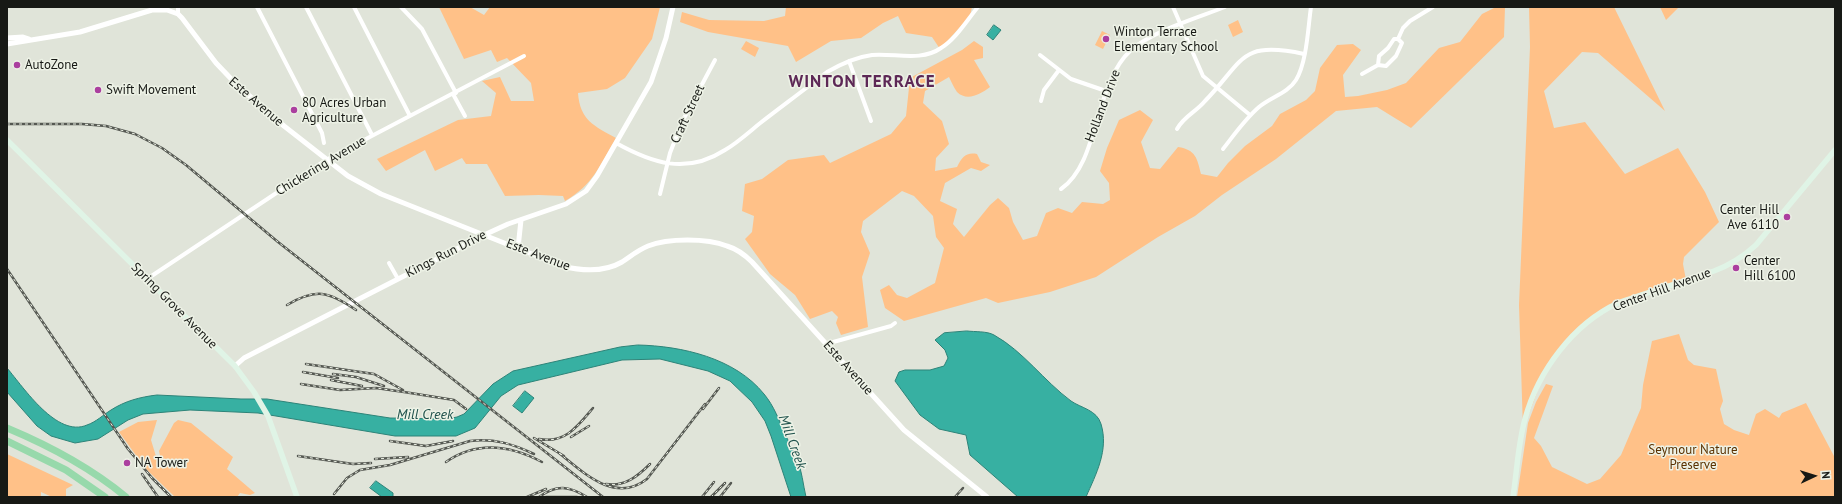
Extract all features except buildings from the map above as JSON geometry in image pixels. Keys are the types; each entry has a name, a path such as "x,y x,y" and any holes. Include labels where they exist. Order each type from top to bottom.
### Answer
{"highway":[{"path":"7,428 37,440 70,457 96,473 126,497"},
{"path":"8,442 66,470 105,497"}],"main road":[{"name":"Spring Grove Avenue","path":"7,136 9,141 235,366 254,392 271,424 297,497"},
{"name":"Center Hill Avenue","path":"1513,497 1523,429 1528,410 1552,360 1569,341 1588,323 1618,303 1728,266 1744,256 1756,245 1835,150"}],"street":[{"path":"7,44 24,42 29,39 80,32 152,10 167,10 178,14 178,7"},
{"path":"256,7 322,133 324,143"},
{"path":"306,7 372,135"},
{"path":"354,7 410,116"},
{"path":"401,7 422,29 465,116"},
{"name":"Kings Run Drive","path":"235,366 244,358 484,235 520,220 558,208 580,196 590,186 643,97 655,73 666,38 672,7"},
{"path":"616,143 642,157 668,163 698,162 724,151 827,72 850,61 873,55 894,54 915,56 934,52 943,48 978,7"},
{"path":"1173,7 1200,72 1216,88 1250,115"},
{"name":"Holland Drive","path":"1060,189 1073,177 1082,163 1106,91 1116,70 1131,51 1151,37 1225,7"},
{"path":"1223,149 1250,115 1264,103 1286,90 1294,83 1301,70 1311,7"},
{"path":"1378,65 1379,56 1388,48 1394,39 1398,39 1403,28 1410,21 1434,7"},
{"name":"Este Avenue","path":"178,14 216,63 237,85 326,160 348,176 381,194 562,266 585,270 600,269 616,265 641,249 661,242 685,241 722,244 736,250 752,262 912,437 987,497"},
{"path":"7,38 23,37 29,39"},
{"path":"1362,74 1378,65 1383,67 1386,66 1396,56 1402,43 1398,39"},
{"path":"1177,129 1182,120 1204,103 1238,63 1254,52 1272,49 1304,54"},
{"path":"1040,55 1071,79 1106,91"},
{"name":"Chickering Avenue","path":"147,279 158,270 326,160 524,56"},
{"name":"Craft Street","path":"660,194 668,163 682,122 715,60"},
{"path":"850,61 871,121"},
{"path":"1041,101 1044,90 1059,70"},
{"path":"518,248 520,220"},
{"path":"389,263 398,279"},
{"path":"826,344 891,326 896,323"}],"green space":[{"path":"439,7 470,7 484,15 490,7 660,7 652,39 625,78 607,89 578,93 579,102 585,116 595,126 616,138 595,174 575,195 565,201 563,196 505,196 487,164 466,164 462,158 435,171 425,150 386,171 377,159 458,120 491,116 496,93 482,81 500,77 511,101 534,101 531,83 507,58 497,62 491,50 464,59"},
{"path":"786,7 972,7 970,16 940,49 932,37 906,33 898,16 883,23 861,38 831,41 796,62 788,46 708,32 680,22 682,12 709,20 764,21 785,16"},
{"path":"1496,7 1505,7 1504,37 1411,128 1377,107 1336,111 1276,159 1222,195 1195,216 1158,237 1096,277 1050,292 998,303 986,298 904,321 885,308 880,290 889,285 897,295 907,298 935,283 944,248 936,237 933,216 914,196 902,191 863,221 861,232 870,253 862,277 868,327 841,335 836,323 838,317 832,311 810,319 795,295 770,274 745,239 752,232 754,216 742,211 745,184 762,179 788,160 824,155 830,163 891,134 906,116 910,78 962,50 974,41 983,47 983,58 974,60 990,87 974,96 969,97 961,95 957,92 949,77 925,91 923,103 942,121 949,144 936,158 935,171 957,167 965,156 970,154 977,154 981,162 990,165 981,171 971,168 945,183 940,201 957,209 953,224 964,237 990,205 998,198 1009,208 1013,222 1023,240 1037,236 1046,213 1058,208 1072,213 1082,202 1103,204 1110,200 1109,183 1100,171 1107,148 1119,120 1140,110 1153,120 1141,142 1150,168 1160,169 1178,147 1189,150 1195,156 1201,174 1217,177 1228,163 1245,146 1272,126 1280,114 1306,100 1315,91 1320,68 1337,45 1353,44 1361,50 1343,75 1345,97 1387,90 1406,83 1439,48 1460,42 1482,14"},
{"path":"1529,7 1614,7 1665,111 1598,53 1582,52 1544,91 1554,128 1585,122 1625,174 1678,148 1705,192 1719,222 1684,257 1683,264 1686,280 1618,303 1578,331 1545,372 1523,429 1519,305 1530,47"},
{"path":"1660,7 1679,7 1666,20"},
{"path":"1238,20 1243,32 1233,37 1228,25"},
{"path":"1102,31 1110,35 1103,49 1095,45"},
{"path":"746,41 759,48 755,57 741,49"},
{"name":"Seymour Nature Preserve","path":"1679,334 1688,360 1694,365 1716,369 1723,401 1720,409 1724,424 1734,430 1749,435 1756,414 1765,409 1779,418 1782,413 1806,403 1835,458 1835,497 1517,497 1528,423 1536,402 1546,384 1553,386 1534,438 1541,446 1552,467 1587,484 1600,479 1621,455 1641,408 1643,385 1652,341"},
{"path":"157,420 151,440 159,466 163,469 159,451 174,423 178,420 191,423 233,457 227,469 255,493 250,495 240,493 237,497 175,497 146,469 119,432 138,422"},
{"path":"7,454 73,485 66,489 66,497 52,497 41,492 41,497 7,497"}],"water":[{"path":"994,25 1001,30 993,40 987,35"},
{"path":"967,331 991,334 1005,342 1061,393 1071,401 1092,412 1099,419 1103,434 1102,452 1097,471 1086,497 1018,497 970,455 966,435 939,429 920,415 895,381 899,372 905,370 930,370 944,366 948,358 945,350 935,340 944,333"},
{"path":"638,345 672,348 707,356 738,371 752,382 771,403 776,413 800,468 806,497 791,497 765,421 752,402 730,381 708,371 660,359 622,360 518,385 501,396 475,428 456,436 395,436 258,413 190,410 143,414 128,420 98,439 75,443 51,436 37,426 7,392 7,368 42,409 53,418 64,424 76,427 90,424 116,407 127,402 157,395 267,399 390,418 447,419 464,414 493,384 513,371 620,347"},
{"path":"525,391 534,398 522,413 513,406"},
{"path":"376,481 393,493 393,497 382,497 370,488"}],"railway":[{"path":"7,124 82,124 106,126 135,134 162,148 186,165 278,242 603,497"},
{"path":"7,269 128,449 152,478 171,497"},
{"path":"287,305 306,296 322,294 337,299 356,310"},
{"path":"306,364 374,374 403,390"},
{"path":"303,372 338,378"},
{"path":"333,374 356,377 384,386"},
{"path":"331,380 362,386"},
{"path":"301,384 340,390 376,388 404,392 454,400 466,409"},
{"path":"703,409 719,388"},
{"path":"559,453 589,477 600,483 612,487 623,488 635,486 647,479 705,404"},
{"path":"539,439 548,440 564,436 576,427 593,408"},
{"path":"571,437 589,426"},
{"path":"534,438 564,456"},
{"path":"390,441 426,446 453,441"},
{"path":"334,494 347,478 360,470 390,465 470,441 495,441 519,447 534,454"},
{"path":"446,462 457,455 481,448 505,449 530,456 542,462"},
{"path":"298,456 353,464 371,463"},
{"path":"375,459 408,457"},
{"path":"606,484 619,484 631,480 650,464"},
{"path":"142,474 158,497"},
{"path":"702,497 714,482"},
{"path":"711,497 725,483"},
{"path":"720,497 731,483"},
{"path":"539,497 557,488 569,489 581,493 587,497"},
{"path":"955,497 963,488"},
{"path":"527,497 546,489"},
{"path":"546,497 577,497"}],"place":[{"name":"Winton Terrace Elementary School","path":"1106,39"},
{"name":"AutoZone","path":"17,65"},
{"name":"Swift Movement","path":"98,90"},
{"name":"80 Acres Urban Agriculture","path":"294,110"},
{"name":"Center Hill Ave 6110","path":"1787,217"},
{"name":"Center Hill 6100","path":"1736,268"},
{"name":"NA Tower","path":"127,463"}],"district":[{"name":"WINTON TERRACE","path":"862,82"}],"water label":[{"name":"Mill Creek","path":"425,415"},
{"name":"Mill Creek","path":"792,442"}]}
